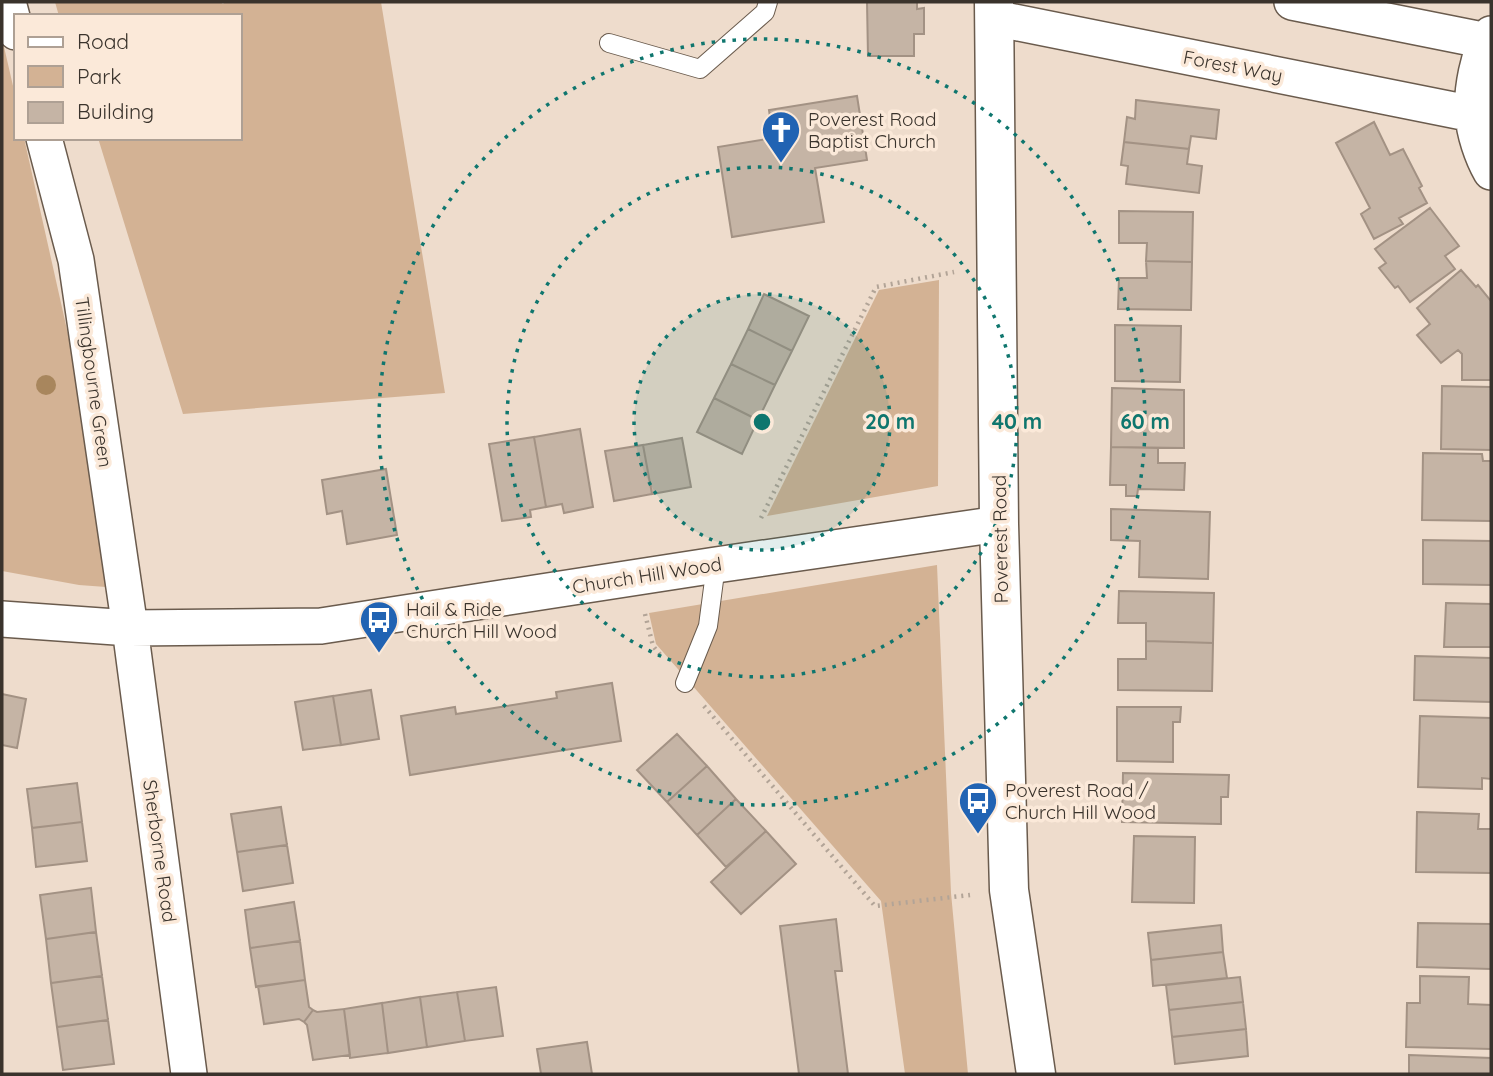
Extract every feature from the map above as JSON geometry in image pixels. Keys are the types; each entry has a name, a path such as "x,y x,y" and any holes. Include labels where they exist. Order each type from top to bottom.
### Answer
{"street":[{"path":"8,2 14,24"},
{"path":"1292,2 1489,38 1475,76 1473,114 1483,158 1491,172"},
{"name":"Forest Way","path":"994,10 1473,114"},
{"name":"Poverest Road","path":"994,10 999,524 1009,890 1036,1074"},
{"name":"Tillingbourne Green","path":"45,140 76,260 130,628"},
{"name":"Church Hill Wood","path":"2,619 130,628 321,626 999,524"},
{"name":"Sherborne Road","path":"130,628 189,1074"}],"lane":[{"path":"609,43 700,69 765,12 768,2"},
{"path":"685,683 708,626 728,563"}],"path":[{"path":"728,563 876,287 997,264"},
{"path":"637,577 653,646 875,906 1009,890"}],"green space":[{"path":"55,2 381,2 445,393 183,414 99,140 242,140 242,14 58,14"},
{"path":"2,38 14,90 14,140 24,140 74,361 106,587 79,585 2,571"},
{"path":"939,280 938,486 767,516 879,290"},
{"path":"937,565 951,893 968,1074 905,1074 881,901 656,644 649,613"}],"building":[{"path":"867,2 917,2 917,9 924,8 924,34 914,34 914,56 868,56"},
{"name":"Poverest Road Baptist Church","path":"857,96 867,160 815,168 824,222 732,237 718,147 773,138 769,110"},
{"path":"1136,100 1219,110 1216,139 1191,136 1189,149 1124,142 1127,117 1135,119"},
{"path":"1374,122 1390,155 1403,149 1422,186 1419,188 1427,203 1399,218 1403,224 1374,239 1361,214 1370,208 1336,143"},
{"path":"1124,142 1189,149 1187,164 1202,166 1199,193 1126,184 1128,166 1121,165"},
{"path":"1430,208 1459,246 1445,256 1455,269 1410,302 1379,268 1386,263 1375,249"},
{"path":"1119,211 1193,212 1192,262 1146,261 1147,243 1119,243"},
{"path":"1146,261 1192,262 1191,310 1118,309 1119,278 1147,278"},
{"path":"1461,270 1491,301 1491,380 1462,380 1462,354 1458,350 1441,363 1417,335 1430,324 1417,308"},
{"path":"764,294 809,316 792,351 748,329"},
{"path":"1115,325 1181,326 1180,382 1115,381"},
{"path":"748,329 792,351 775,385 731,364"},
{"path":"731,364 775,385 758,420 714,398"},
{"path":"1442,386 1491,387 1491,450 1441,449"},
{"path":"1112,388 1184,390 1184,448 1111,447"},
{"path":"714,398 758,420 742,454 697,432"},
{"path":"580,429 593,507 564,513 562,504 546,507 534,437"},
{"path":"534,437 546,507 530,510 531,517 502,521 489,444"},
{"path":"682,438 691,487 652,494 643,445"},
{"path":"643,445 652,494 614,501 605,451"},
{"path":"1111,447 1158,448 1158,463 1185,463 1184,490 1138,489 1137,496 1126,496 1126,485 1110,485"},
{"path":"1423,453 1482,454 1483,461 1491,461 1491,521 1422,520"},
{"path":"386,469 397,535 347,544 342,511 327,514 322,480"},
{"path":"1111,509 1210,512 1208,579 1139,577 1140,541 1111,540"},
{"path":"1423,540 1491,541 1491,585 1423,584"},
{"path":"1119,591 1214,593 1213,643 1146,641 1146,623 1118,623"},
{"path":"1446,603 1491,604 1491,647 1444,647"},
{"path":"1146,641 1213,643 1212,691 1118,690 1118,659 1146,659"},
{"path":"1415,656 1491,658 1491,702 1414,700"},
{"path":"612,683 621,741 410,775 401,716 455,707 456,714 557,698 556,692"},
{"path":"371,690 379,739 341,745 333,696"},
{"path":"2,694 26,699 17,748 2,745"},
{"path":"333,696 341,745 303,750 295,702"},
{"path":"1117,707 1181,707 1180,722 1173,722 1173,762 1117,761"},
{"path":"1420,716 1491,718 1491,779 1482,778 1482,789 1418,787"},
{"path":"677,734 707,766 667,802 637,770"},
{"path":"707,766 736,799 697,835 667,802"},
{"path":"1123,773 1229,775 1228,797 1221,797 1221,824 1122,822"},
{"path":"77,783 82,822 32,828 27,789"},
{"path":"736,799 766,831 726,867 697,835"},
{"path":"281,807 287,845 237,852 231,814"},
{"path":"1417,812 1479,814 1478,829 1491,829 1491,873 1416,872"},
{"path":"82,822 87,861 36,867 32,828"},
{"path":"766,831 796,864 741,914 711,882"},
{"path":"1134,836 1195,837 1194,903 1132,902"},
{"path":"287,845 293,883 243,891 237,852"},
{"path":"91,888 96,932 46,939 40,895"},
{"path":"294,902 300,941 250,948 245,910"},
{"path":"836,919 842,971 835,971 848,1074 799,1074 780,926"},
{"path":"1418,923 1491,924 1491,969 1417,967"},
{"path":"1221,925 1223,952 1151,960 1148,933"},
{"path":"96,932 102,976 51,983 46,939"},
{"path":"300,941 305,980 256,987 250,948"},
{"path":"1223,952 1227,978 1153,986 1151,960"},
{"path":"102,976 108,1020 57,1027 51,983"},
{"path":"1420,976 1469,977 1468,1004 1491,1005 1491,1049 1406,1047 1407,1003 1420,1003"},
{"path":"1240,977 1243,1002 1169,1010 1166,985"},
{"path":"305,980 309,1007 313,1010 304,1022 299,1019 264,1024 258,986"},
{"path":"496,987 503,1036 465,1041 457,992"},
{"path":"457,992 465,1041 427,1047 420,997"},
{"path":"420,997 427,1047 388,1053 382,1003"},
{"path":"1243,1002 1246,1029 1172,1037 1169,1010"},
{"path":"382,1003 388,1053 350,1058 344,1009"},
{"path":"344,1009 350,1055 313,1060 307,1025 304,1022 313,1010 317,1012"},
{"path":"108,1020 114,1064 63,1070 57,1027"},
{"path":"1246,1029 1248,1056 1175,1064 1172,1037"},
{"path":"587,1042 592,1074 541,1074 537,1049"},
{"path":"1409,1055 1491,1058 1491,1074 1409,1074"}],"place":[{"name":"Poverest Road Baptist Church","path":"781,164"},
{"name":"Hail & Ride Church Hill Wood","path":"379,654"},
{"name":"Poverest Road / Church Hill Wood","path":"978,835"}]}
